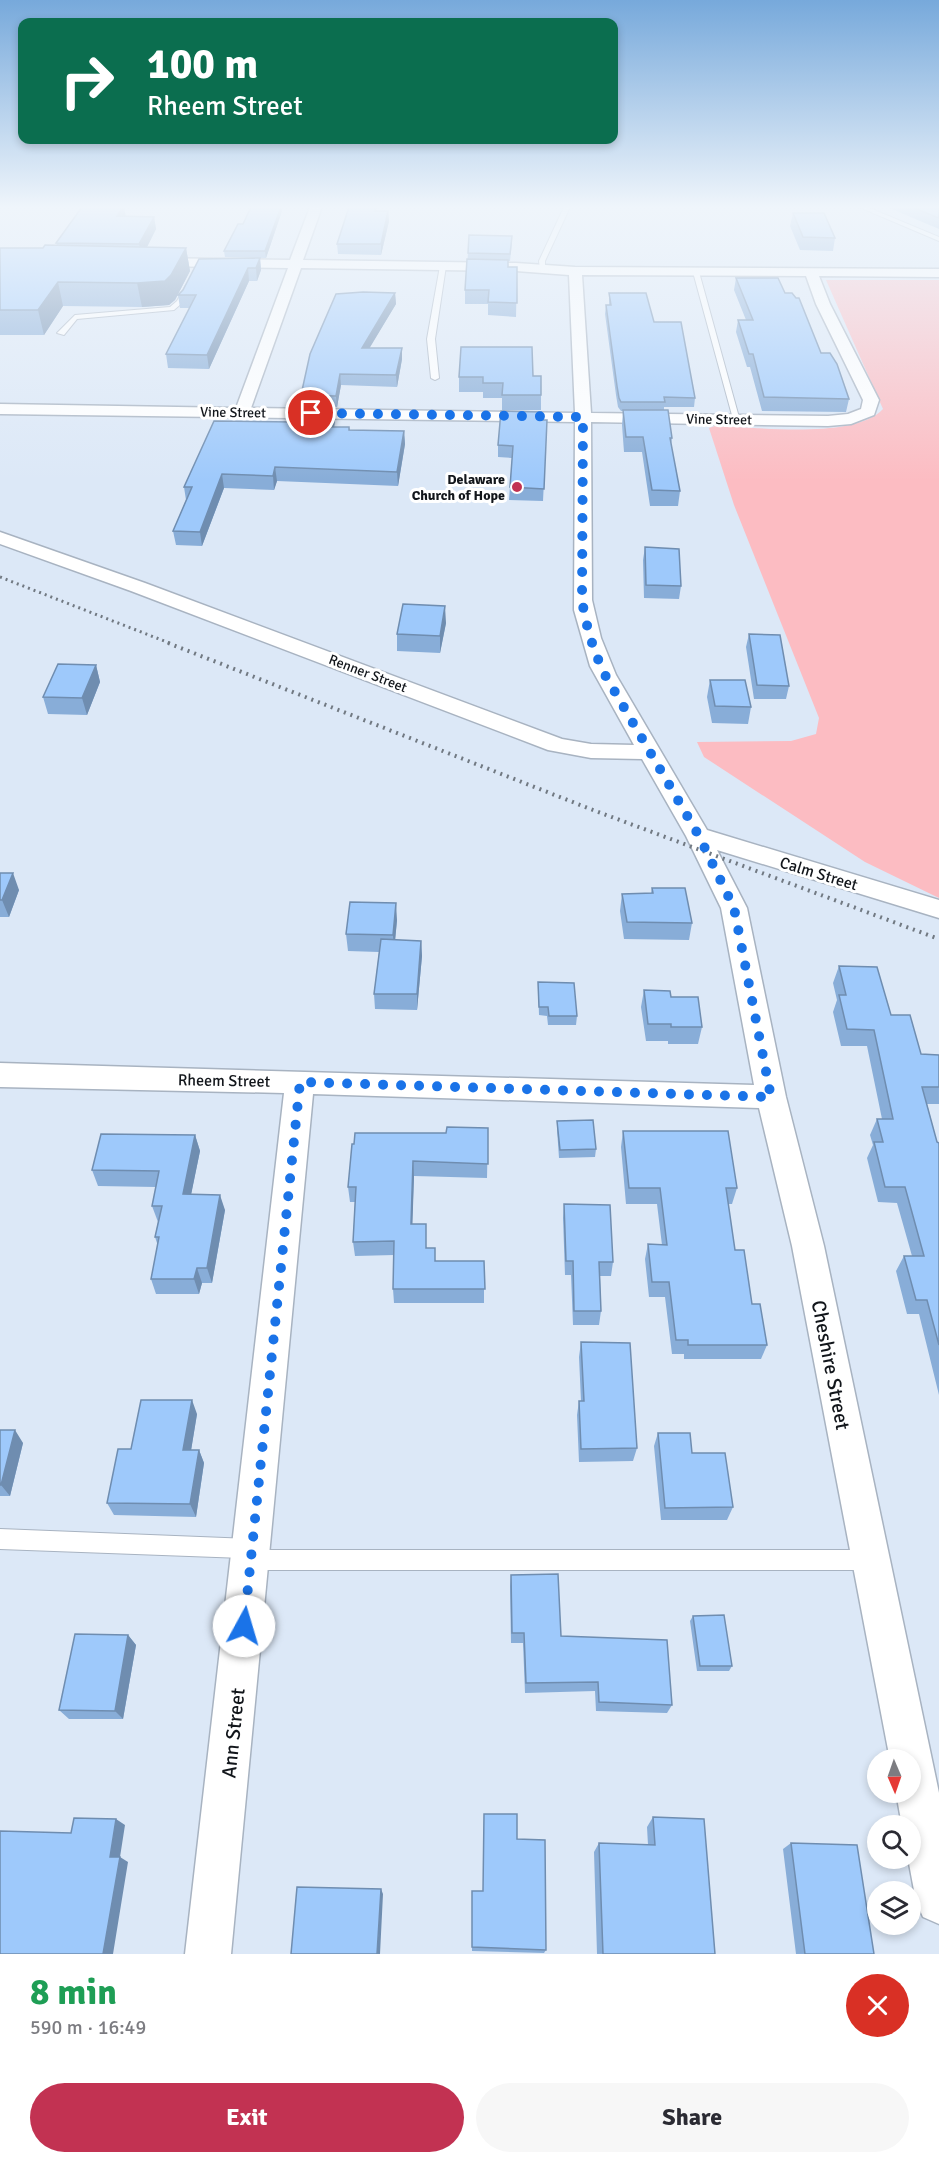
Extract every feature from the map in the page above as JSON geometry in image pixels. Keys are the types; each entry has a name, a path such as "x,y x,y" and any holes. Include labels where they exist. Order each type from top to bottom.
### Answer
{"street":[{"path":"242,412 284,298"},
{"path":"576,298 583,417 582,600 585,619 595,654 605,675 699,836"},
{"name":"Vine Street","path":"0,409 834,421 861,416 871,407 871,400 821,298"},
{"name":"Renner Street","path":"0,538 182,603 556,746 609,754 650,752"},
{"name":"Calm Street","path":"699,836 939,909"},
{"name":"Cheshire Street","path":"699,836 734,908 771,1097 808,1246 939,1901"},
{"name":"Rheem Street","path":"0,1075 771,1097"},
{"name":"Ann Street","path":"208,1954 300,1082"}],"lane":[{"path":"61,333 75,317 172,309 182,298"},
{"path":"435,378 431,339 438,298"},
{"path":"703,298 737,420"},
{"path":"0,1539 251,1555 871,1560"}],"shaded area":[{"path":"834,298 939,298 939,898 865,862 704,757 697,742 791,741 816,734 819,718 734,505 709,428 715,426 804,430 828,428 869,419 883,409"}],"building":[{"path":"0,298 46,298 38,310 0,310"},
{"path":"194,298 234,298 207,355 166,354"},
{"path":"334,298 392,298 362,348 402,348 396,375 340,374 336,396 301,395 310,354"},
{"path":"488,298 517,298 517,303 488,302"},
{"path":"610,298 647,298 654,322 681,322 695,398 664,397 665,402 621,402 606,305 611,305"},
{"path":"744,298 799,298 821,353 830,353 837,364 849,399 764,397 753,354 749,354 738,320 753,320"},
{"path":"461,347 532,347 533,376 541,376 541,395 502,395 503,383 483,383 483,377 459,377"},
{"path":"298,407 334,408 330,427 349,427 349,430 404,431 397,472 275,467 273,476 222,474 200,532 173,531 192,487 184,487 214,421 294,422"},
{"path":"623,410 668,410 672,438 670,438 680,491 652,490 643,437 626,437"},
{"path":"501,411 541,412 542,420 547,420 544,489 510,487 513,446 498,445"},
{"path":"645,547 679,549 681,586 646,585"},
{"path":"403,604 445,606 440,636 397,634"},
{"path":"749,634 780,635 789,686 757,685"},
{"path":"58,664 96,665 82,698 43,697"},
{"path":"710,680 745,680 751,707 715,706"},
{"path":"0,873 13,873 2,900 0,900"},
{"path":"652,888 685,888 692,923 627,922 622,894 653,893"},
{"path":"350,902 396,903 393,935 346,934"},
{"path":"381,939 421,941 417,994 374,994"},
{"path":"839,966 877,967 891,1015 910,1015 921,1054 939,1055 939,1087 922,1087 939,1143 939,1345 927,1300 916,1300 904,1256 924,1256 905,1187 885,1187 874,1142 883,1142 877,1119 893,1119 874,1030 847,1029 839,995 846,995"},
{"path":"538,982 574,983 577,1016 549,1016 548,1007 539,1007"},
{"path":"644,990 670,991 671,997 698,997 702,1027 648,1024"},
{"path":"593,1120 596,1149 560,1150 557,1121"},
{"path":"447,1127 488,1128 488,1164 413,1161 411,1224 426,1224 426,1248 435,1248 435,1261 484,1261 485,1289 393,1289 394,1241 353,1242 356,1187 348,1187 355,1133 446,1133"},
{"path":"623,1131 728,1131 737,1188 726,1188 735,1250 744,1250 752,1304 760,1304 767,1345 688,1345 688,1340 676,1340 669,1282 652,1282 648,1244 667,1245 660,1188 629,1188"},
{"path":"101,1134 195,1135 183,1194 220,1195 207,1268 197,1268 194,1279 151,1279 159,1237 155,1237 162,1206 152,1206 159,1171 92,1170"},
{"path":"564,1204 610,1205 613,1262 599,1262 601,1311 574,1311 573,1261 566,1261"},
{"path":"581,1342 630,1343 637,1448 581,1449 579,1401 584,1401"},
{"path":"141,1400 192,1400 183,1450 199,1450 190,1504 107,1503 118,1449 131,1449"},
{"path":"0,1430 15,1430 1,1485 0,1485"},
{"path":"658,1433 690,1433 692,1453 725,1453 733,1507 665,1508"},
{"path":"558,1574 561,1636 667,1640 672,1705 599,1702 598,1682 526,1683 524,1633 512,1633 511,1575"},
{"path":"724,1615 732,1666 700,1666 693,1616"},
{"path":"75,1634 128,1635 115,1711 59,1710"},
{"path":"484,1814 517,1814 517,1839 545,1840 546,1950 472,1947 472,1891 483,1891"},
{"path":"653,1817 704,1819 715,1954 603,1954 599,1843 655,1845"},
{"path":"74,1818 116,1819 110,1857 120,1857 103,1954 0,1954 0,1831 71,1833"},
{"path":"791,1843 857,1845 867,1909 867,1935 871,1935 874,1954 805,1954"},
{"path":"297,1887 381,1889 377,1954 291,1954"}],"railway":[{"path":"0,577 172,644"},
{"path":"168,643 593,810 939,939"}],"place":[{"name":"Delaware Church of Hope","path":"517,487"}],"route":[{"path":"244,1626 300,1082 771,1097 734,908 699,836 605,675 595,654 585,619 582,600 583,417 311,413"}]}
